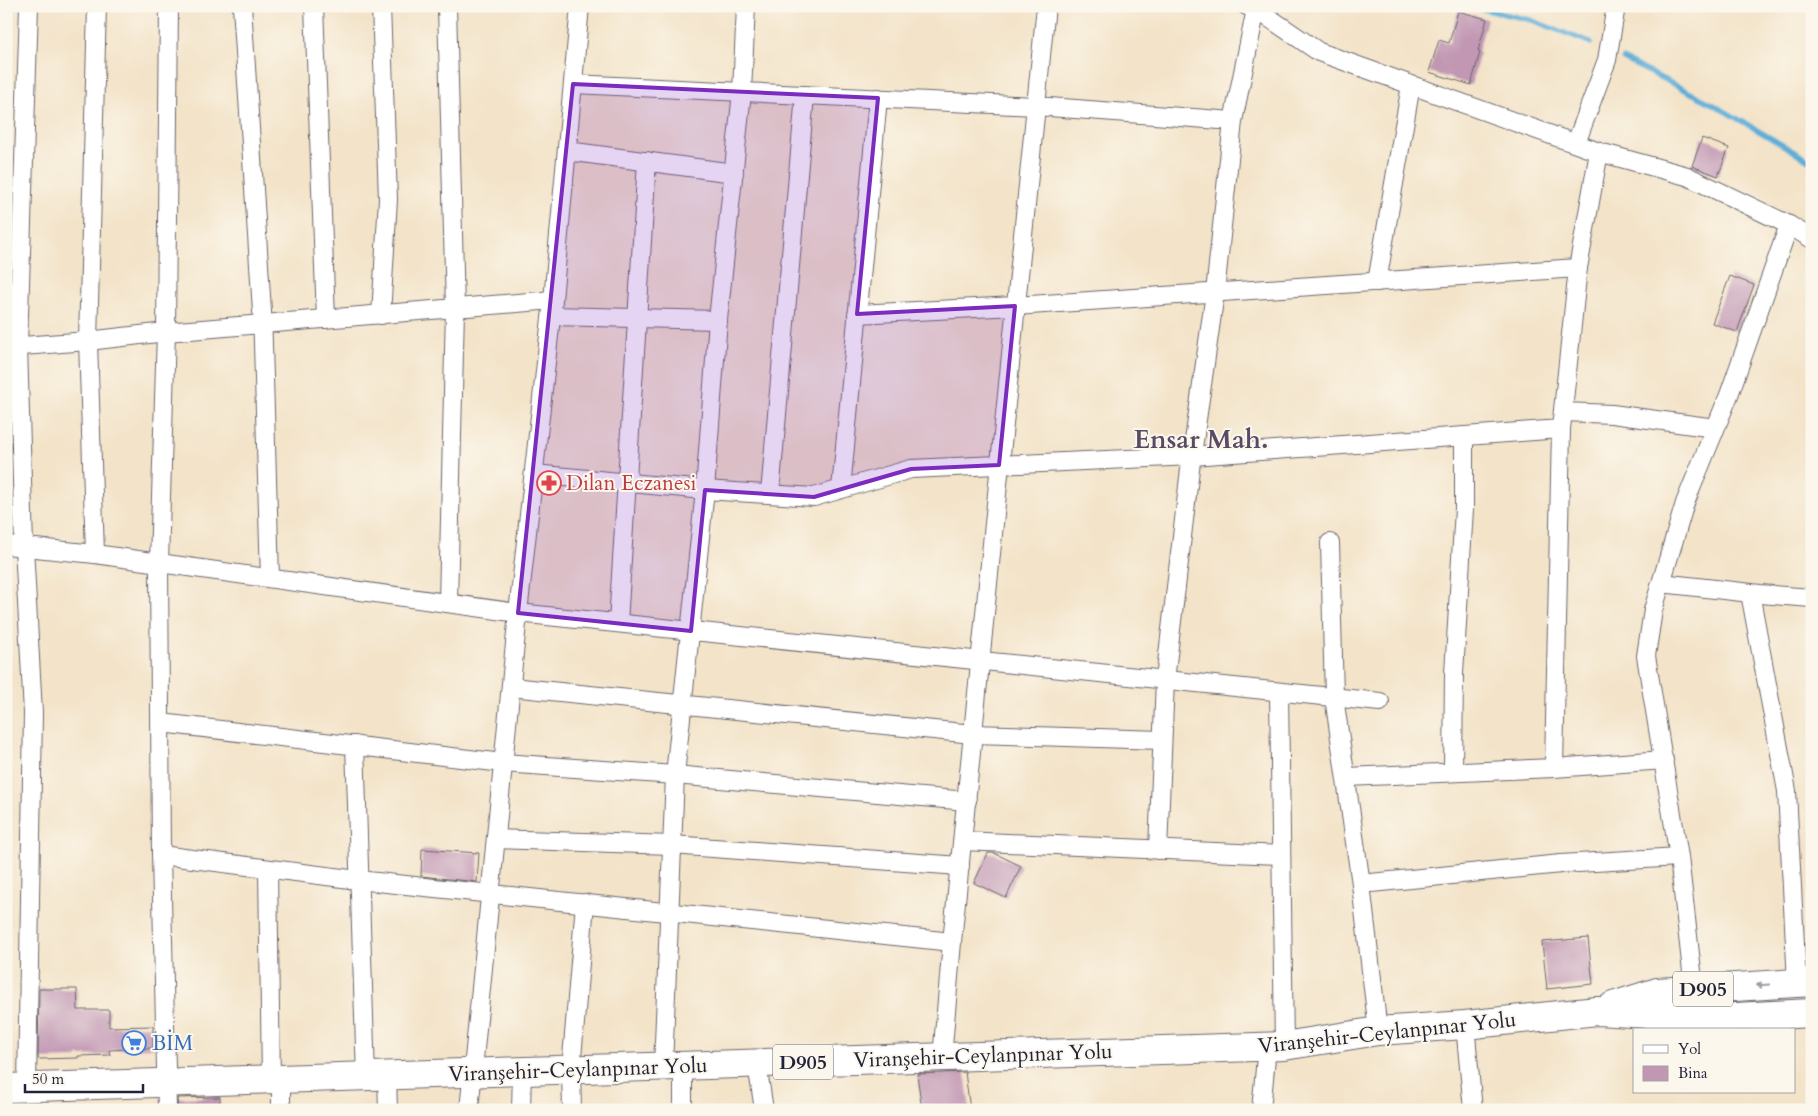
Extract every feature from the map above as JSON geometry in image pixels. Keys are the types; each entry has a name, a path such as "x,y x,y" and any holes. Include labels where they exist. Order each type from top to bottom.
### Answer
{"main road":[{"name":"Viranşehir-Ceylanpınar Yolu","path":"1597,1011 1657,992 1805,982"},
{"name":"Viranşehir-Ceylanpınar Yolu","path":"16,1088 166,1096 276,1080 1276,1047 1378,1031 1465,1026 1597,1011 1717,1018 1812,1014"}],"street":[{"path":"16,1088 33,713 12,347 29,6"},
{"path":"94,554 88,341 97,6"},
{"path":"166,1096 161,856 159,563 166,332 170,6"},
{"path":"242,6 262,324 270,578"},
{"path":"314,6 326,319"},
{"path":"381,6 388,200 381,315"},
{"path":"447,6 455,308 448,603"},
{"path":"469,1110 518,613 553,308 580,6"},
{"path":"683,1110 673,1066 669,912 675,775 705,490 718,320 742,92 746,6"},
{"path":"942,1058 999,465 1046,6"},
{"path":"1576,143 1607,60 1616,6"},
{"path":"1158,850 1165,680 1192,456 1215,293 1233,121 1251,8 1319,52 1600,152 1687,176 1790,225 1812,239"},
{"path":"573,84 1036,106 1233,121"},
{"path":"1377,282 1411,85"},
{"path":"770,494 805,95"},
{"path":"841,489 878,98"},
{"path":"567,151 734,173"},
{"path":"1554,768 1562,420 1578,268 1600,152"},
{"path":"618,623 647,161"},
{"path":"1694,990 1679,857 1646,656 1653,610 1685,503 1716,428 1790,225"},
{"path":"858,314 1016,306 1578,268"},
{"path":"12,347 455,308 553,308 638,318 718,320"},
{"path":"534,474 705,490 814,497 911,469 1192,456 1464,436 1612,414 1716,428"},
{"path":"1453,772 1454,674 1464,509 1464,436"},
{"path":"1330,543 1334,697 1347,777 1378,1031"},
{"path":"6,545 94,554 518,613 1380,702"},
{"path":"1661,584 1812,598"},
{"path":"1750,593 1787,791 1805,982"},
{"path":"511,687 973,734 1162,740"},
{"path":"1261,1110 1276,1047 1281,855 1279,692"},
{"path":"161,723 503,762 967,800"},
{"path":"355,746 358,880 376,1076 388,1110"},
{"path":"1347,777 1554,768 1664,760"},
{"path":"496,839 672,845 960,866"},
{"path":"962,841 1281,855"},
{"path":"161,856 358,880 952,942"},
{"path":"1361,884 1561,864 1679,857"},
{"path":"268,869 276,1080 281,1110"},
{"path":"572,1110 571,1070 585,903"},
{"path":"1465,1026 1472,1110"},
{"path":"757,1064 764,1110"},
{"path":"521,1110 522,1072"}],"highlighted area":[{"path":"573,84 878,98 857,314 1015,306 999,465 911,469 814,497 705,490 691,631 518,613"}],"building":[{"path":"1458,11 1487,19 1471,85 1429,72 1439,40 1449,43"},
{"path":"1702,138 1729,148 1718,176 1692,166"},
{"path":"1730,276 1754,285 1737,332 1712,323"},
{"path":"422,849 479,853 477,882 421,876"},
{"path":"988,853 994,853 1021,866 1006,898 974,883"},
{"path":"1588,938 1593,984 1547,989 1542,942"},
{"path":"39,989 77,989 78,1010 109,1010 109,1027 153,1026 153,1048 109,1050 110,1055 38,1059"},
{"path":"965,1072 970,1110 922,1110 917,1074"},
{"path":"220,1097 220,1110 178,1110 177,1098"}],"waterway":[{"path":"1468,6 1531,20 1591,43"},
{"path":"1623,59 1709,102 1812,162"}],"place":[{"name":"Dilan Eczanesi","path":"549,483"},
{"name":"BİM","path":"134,1043"}],"district":[{"name":"Ensar Mah.","path":"1201,439"}]}
